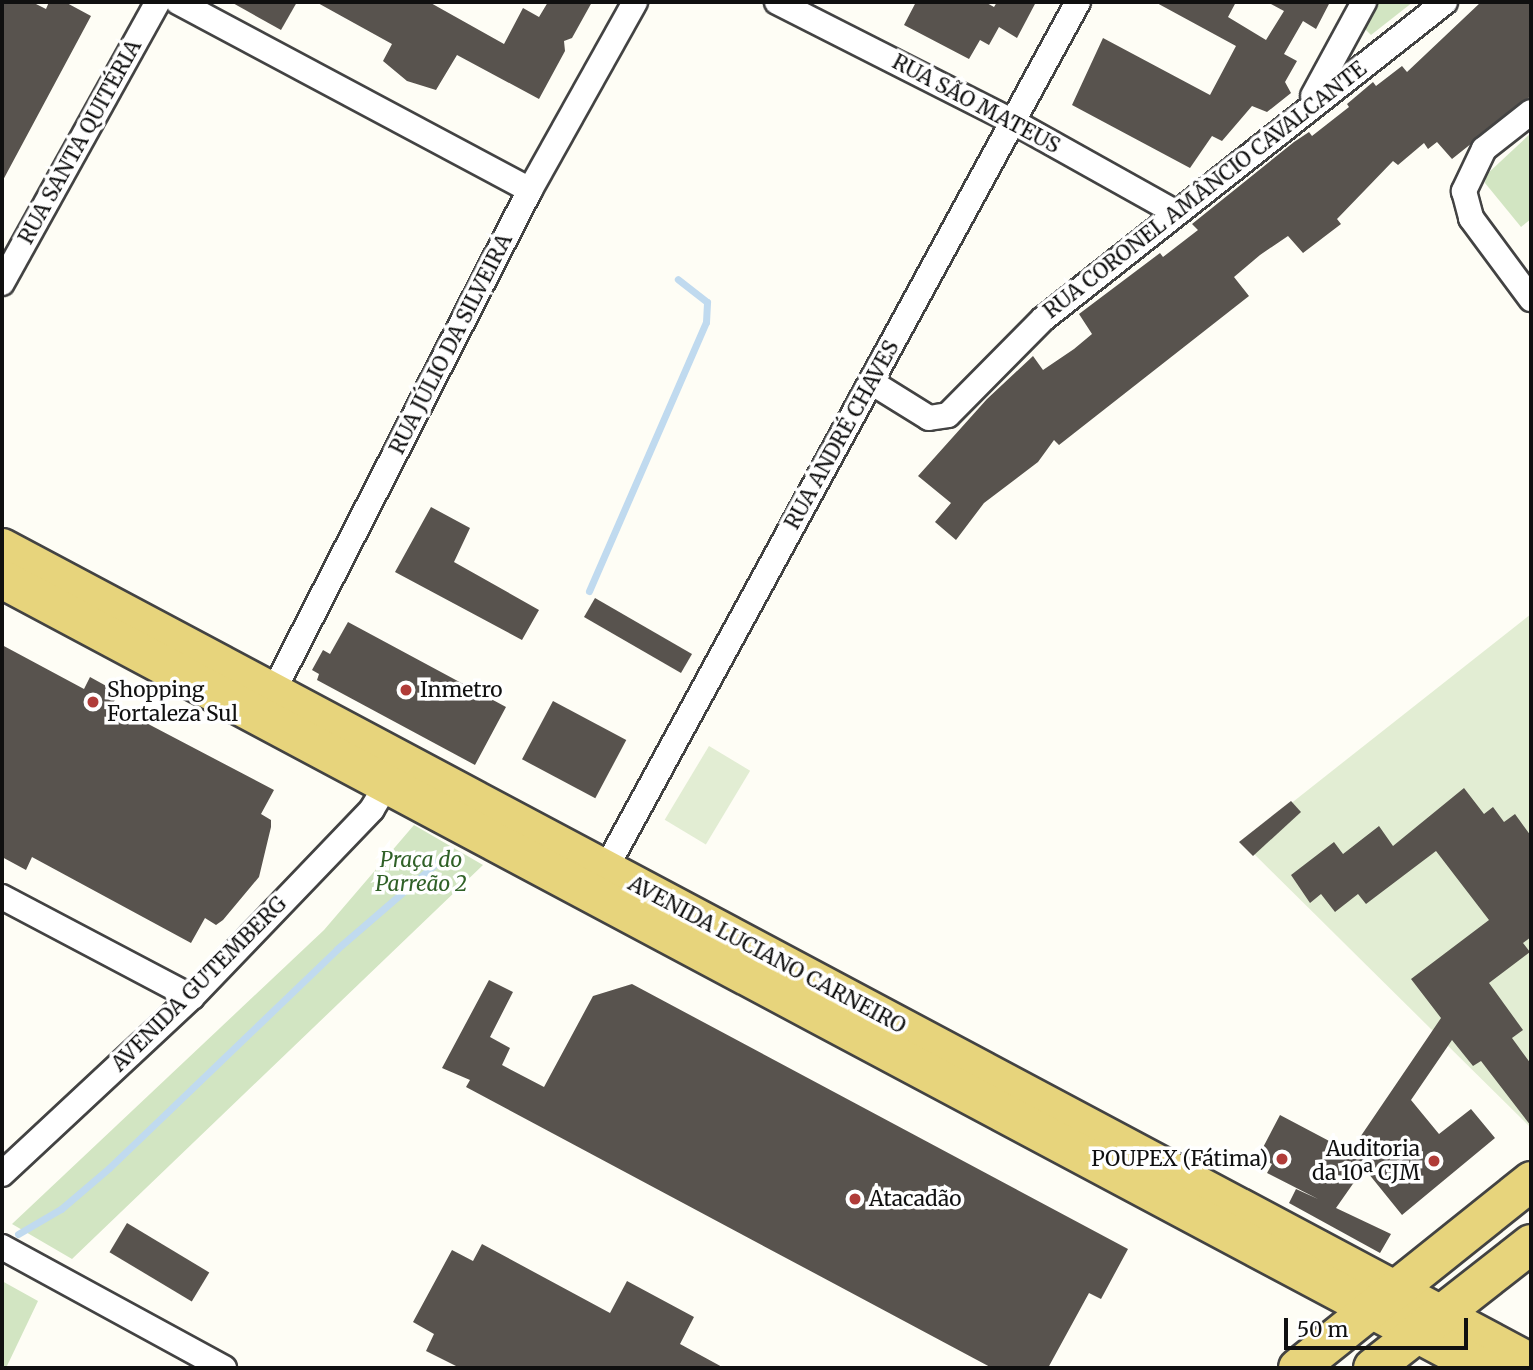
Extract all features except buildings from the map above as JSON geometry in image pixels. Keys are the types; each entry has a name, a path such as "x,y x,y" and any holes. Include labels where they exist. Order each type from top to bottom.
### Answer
{"main road":[{"name":"AVENIDA LUCIANO CARNEIRO","path":"2,548 274,690 467,811 1384,1301 1429,1324 1531,1363"},
{"name":"AVENIDA LUCIANO CARNEIRO","path":"2,579 386,786 467,811 606,868 1384,1301"},
{"path":"1298,1368 1531,1181"},
{"path":"1374,1368 1531,1244"},
{"name":"AVENIDA LUCIANO CARNEIRO","path":"1429,1324 1482,1368"}],"street":[{"name":"RUA SANTA QUITÉRIA","path":"2,283 158,2"},
{"path":"178,2 530,190"},
{"name":"RUA JÚLIO DA SILVEIRA","path":"274,690 530,190 635,2"},
{"name":"RUA SÃO MATEUS","path":"777,2 1012,121 1173,211"},
{"name":"RUA ANDRÉ CHAVES","path":"606,868 1078,2"},
{"path":"1305,109 1364,2"},
{"name":"RUA CORONEL AMÂNCIO CAVALCANTE","path":"872,382 929,418 948,415 1043,319 1173,211 1445,2"},
{"path":"1524,290 1471,218 1464,191 1484,149 1531,112"},
{"name":"AVENIDA GUTEMBERG","path":"2,1174 192,997 372,809 386,786"},
{"path":"2,897 192,997"},
{"path":"12,1252 224,1368"}],"green space":[{"path":"1378,2 1413,2 1371,35 1364,28"},
{"path":"1531,133 1531,219 1521,227 1485,183 1486,175"},
{"path":"1531,614 1531,1128 1242,842"},
{"path":"709,746 750,771 706,844 665,820"},
{"name":"Praça do Parreão 2","path":"414,825 483,865 72,1259 12,1224 324,930"},
{"path":"2,1281 38,1301 6,1368 2,1368"}],"waterway":[{"path":"589,591 706,322 707,302 678,279"},
{"path":"18,1234 61,1209 109,1168 337,949 440,860"}],"place":[{"name":"Inmetro","path":"406,690"},
{"name":"Shopping Fortaleza Sul","path":"93,702"},
{"name":"POUPEX (Fátima)","path":"1282,1159"},
{"name":"Auditoria da 10ª CJM","path":"1434,1161"},
{"name":"Atacadão","path":"855,1199"}]}
